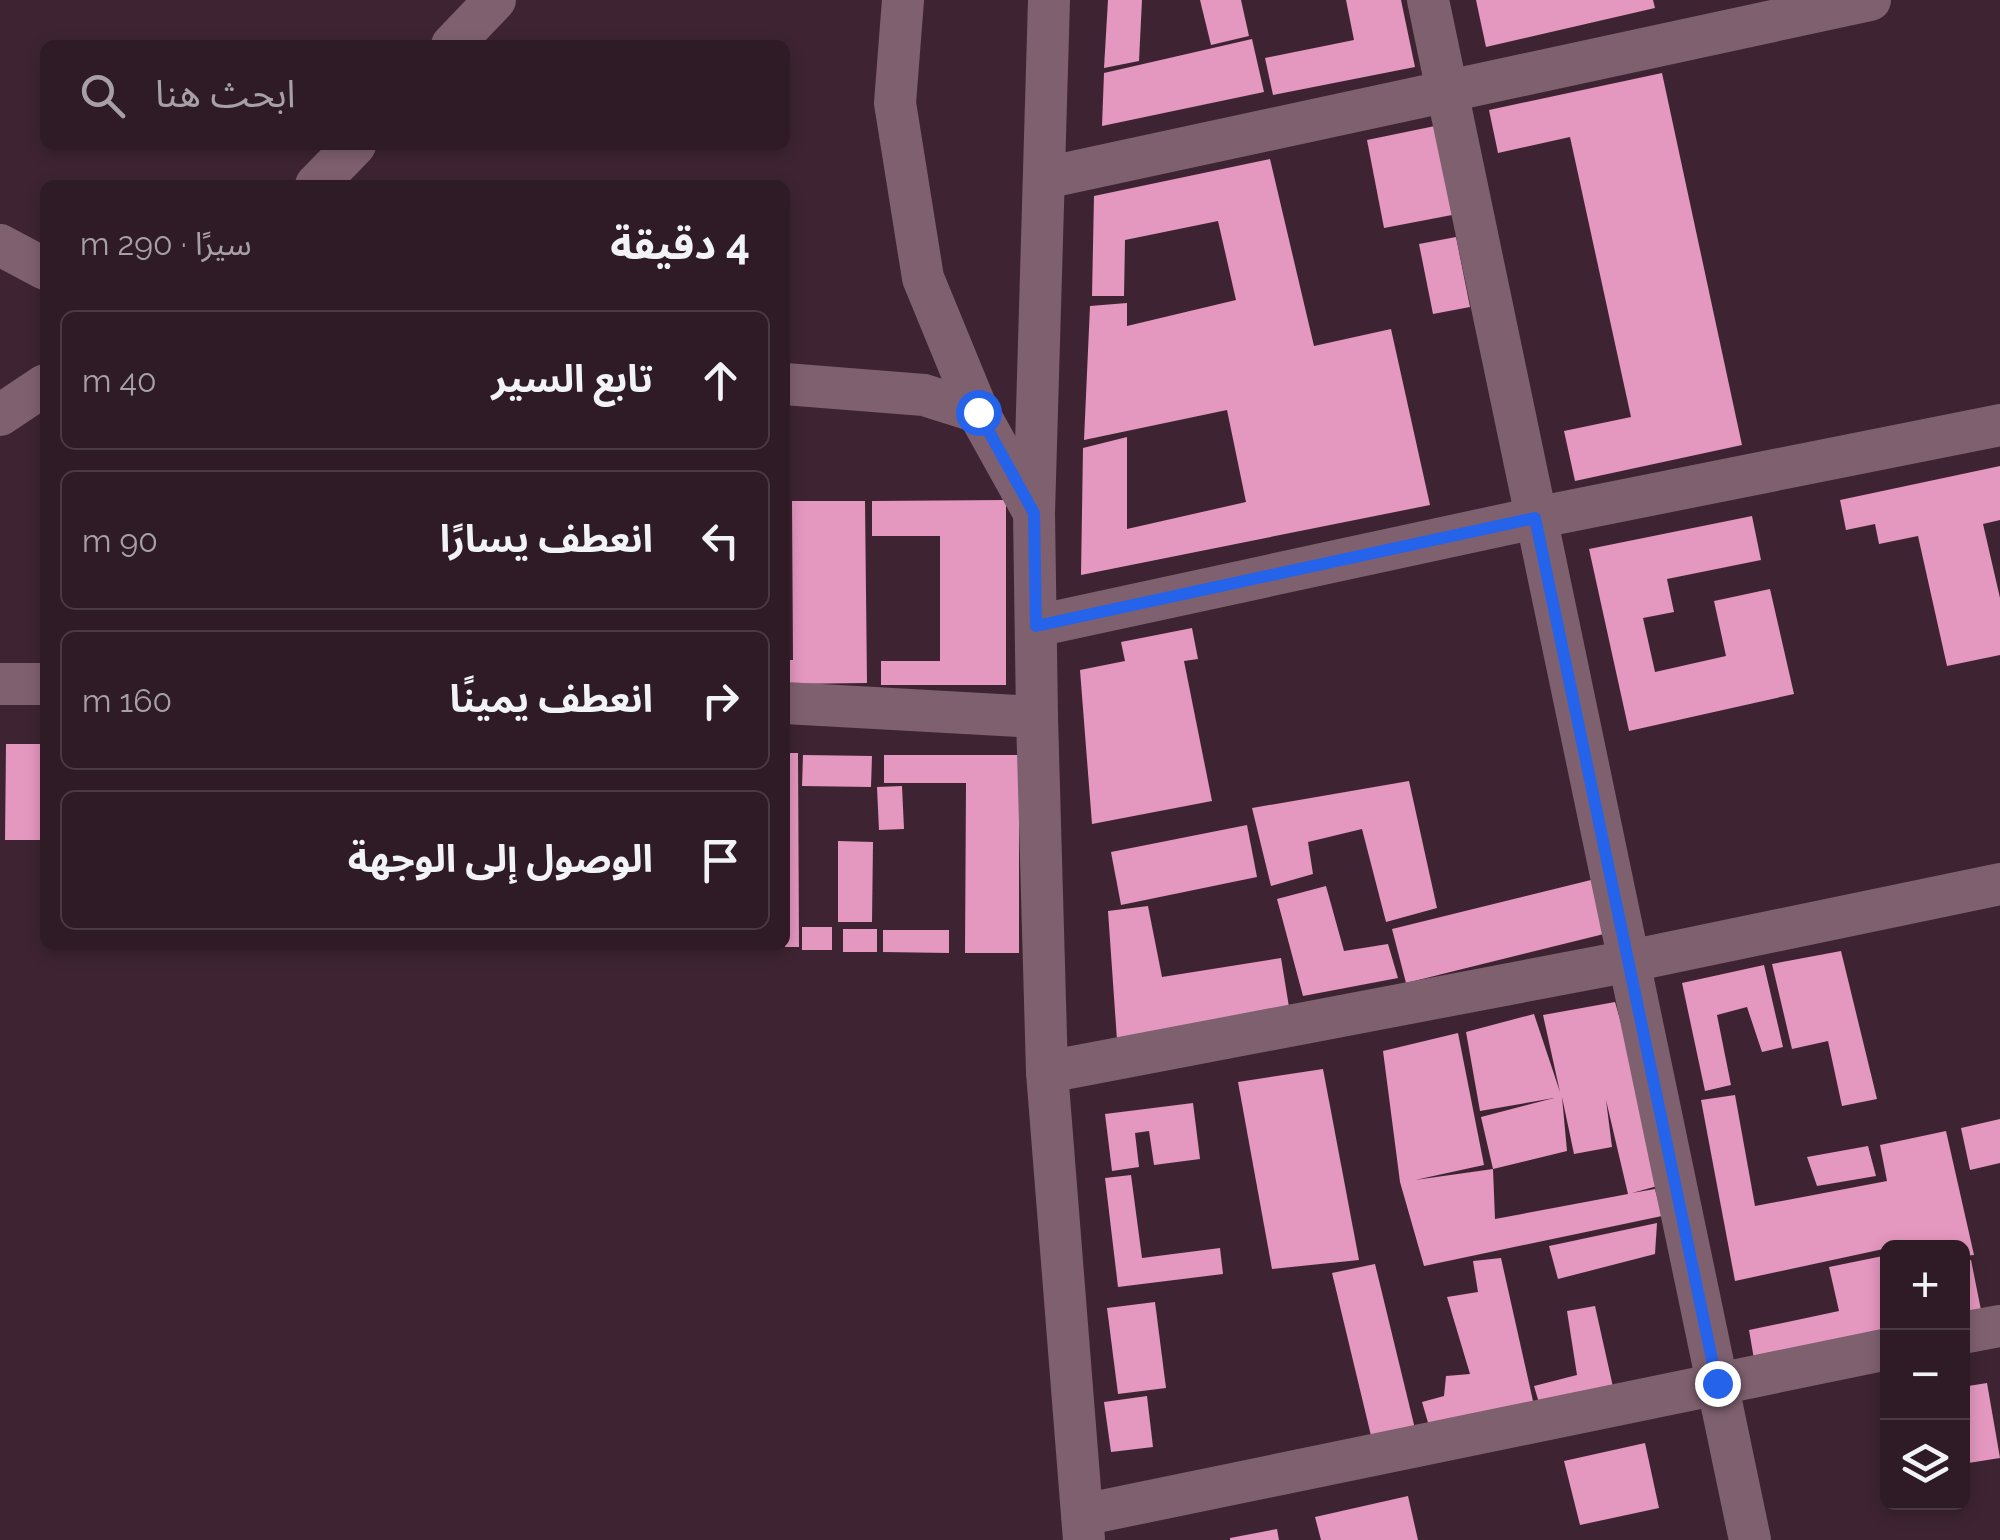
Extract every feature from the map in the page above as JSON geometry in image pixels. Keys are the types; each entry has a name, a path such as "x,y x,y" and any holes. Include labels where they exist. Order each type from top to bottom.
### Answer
{"street":[{"path":"457,40 495,0"},
{"path":"903,0 895,102 923,278 978,412 1034,513"},
{"path":"1048,0 1034,513 1037,717 1047,1072 1083,1527 1880,1350"},
{"path":"1428,0 1750,1540"},
{"path":"1045,178 1870,0"},
{"path":"321,180 351,150"},
{"path":"0,245 40,265"},
{"path":"790,384 924,395 978,412"},
{"path":"0,415 40,388"},
{"path":"1036,626 1535,518 2000,425"},
{"path":"0,674 40,683"},
{"path":"790,703 1037,717"},
{"path":"1047,1072 2000,884"},
{"path":"1970,1332 2000,1326"}],"building":[{"path":"1108,0 1142,0 1139,61 1104,68"},
{"path":"1200,0 1241,0 1249,36 1211,45"},
{"path":"1346,0 1401,0 1415,67 1273,95 1265,58 1354,40"},
{"path":"1476,0 1653,0 1655,8 1486,47"},
{"path":"1252,39 1264,92 1102,126 1104,73"},
{"path":"1662,73 1742,445 1575,481 1564,431 1631,417 1570,137 1498,153 1489,110"},
{"path":"1435,126 1452,215 1384,228 1367,140"},
{"path":"1270,159 1314,346 1391,329 1430,505 1081,575 1083,448 1127,437 1127,529 1246,502 1227,410 1084,440 1090,306 1127,303 1127,326 1236,300 1218,221 1125,240 1124,296 1092,296 1094,196"},
{"path":"1456,237 1470,307 1433,314 1419,244"},
{"path":"2000,466 2000,520 1983,524 2000,598 2000,655 1947,666 1918,536 1879,544 1875,524 1846,530 1840,500"},
{"path":"1006,500 1006,685 881,685 881,661 940,661 940,536 872,536 872,501"},
{"path":"792,501 865,501 867,683 790,684"},
{"path":"1752,516 1761,560 1667,579 1674,612 1643,618 1655,672 1726,656 1714,601 1770,589 1794,694 1629,731 1589,549"},
{"path":"1192,628 1198,659 1184,661 1212,801 1092,824 1080,670 1125,661 1121,642"},
{"path":"6,744 40,744 40,840 5,840"},
{"path":"790,753 798,753 799,947 790,947"},
{"path":"803,755 872,756 871,787 802,786"},
{"path":"884,755 1019,755 1019,953 965,953 966,783 884,783"},
{"path":"1409,781 1437,908 1386,922 1362,829 1308,842 1313,874 1271,886 1252,808"},
{"path":"902,786 904,829 879,830 877,787"},
{"path":"1247,825 1257,877 1121,905 1111,852"},
{"path":"838,841 873,842 872,922 838,922"},
{"path":"1595,879 1608,933 1406,983 1392,929"},
{"path":"1326,886 1344,951 1388,944 1398,978 1303,996 1277,899"},
{"path":"1148,906 1162,977 1281,958 1289,1007 1117,1040 1108,911"},
{"path":"802,927 832,927 832,950 802,950"},
{"path":"843,929 877,929 877,952 843,952"},
{"path":"883,930 949,930 949,953 883,952"},
{"path":"1841,951 1877,1099 1842,1106 1828,1041 1792,1049 1772,964"},
{"path":"1764,965 1783,1047 1762,1052 1747,1007 1717,1015 1731,1085 1705,1091 1682,983"},
{"path":"1615,1002 1661,1185 1632,1193 1655,1189 1662,1216 1424,1266 1400,1182 1383,1051 1458,1033 1484,1165 1415,1180 1493,1169 1481,1117 1554,1098 1480,1111 1466,1032 1534,1014 1560,1092 1543,1015","holes":["1562,1097 1574,1154 1612,1147 1606,1100 1628,1194 1495,1219 1493,1169 1567,1151"]},
{"path":"1323,1069 1359,1260 1272,1269 1238,1082"},
{"path":"1735,1095 1755,1206 1887,1181 1880,1145 1946,1131 1974,1255 1970,1255 1970,1240 1880,1240 1880,1250 1735,1281 1701,1100"},
{"path":"1193,1103 1200,1159 1154,1165 1149,1131 1135,1133 1139,1167 1112,1171 1105,1114"},
{"path":"2000,1119 2000,1163 1970,1170 1961,1128"},
{"path":"1868,1146 1876,1176 1817,1186 1807,1157"},
{"path":"1131,1175 1142,1258 1220,1248 1223,1274 1118,1287 1105,1178"},
{"path":"1657,1223 1655,1254 1558,1279 1549,1246"},
{"path":"1880,1257 1880,1342 1755,1365 1749,1330 1839,1311 1829,1267"},
{"path":"1501,1258 1535,1410 1431,1433 1422,1402 1444,1396 1446,1376 1470,1374 1447,1297 1478,1292 1473,1261"},
{"path":"1970,1260 1983,1320 1970,1322"},
{"path":"1375,1264 1416,1433 1373,1444 1332,1273"},
{"path":"1155,1302 1166,1388 1118,1394 1107,1308"},
{"path":"1595,1306 1615,1396 1542,1413 1534,1386 1577,1375 1567,1311"},
{"path":"1987,1383 2000,1458 1970,1463 1970,1386"},
{"path":"1147,1396 1153,1447 1111,1452 1104,1402"},
{"path":"1645,1443 1659,1508 1580,1525 1564,1461"},
{"path":"1408,1496 1418,1540 1321,1540 1315,1517"},
{"path":"1277,1529 1279,1540 1230,1540 1230,1538"}],"route":[{"path":"978,412 1034,513 1036,626 1535,518 1717,1383"}]}
